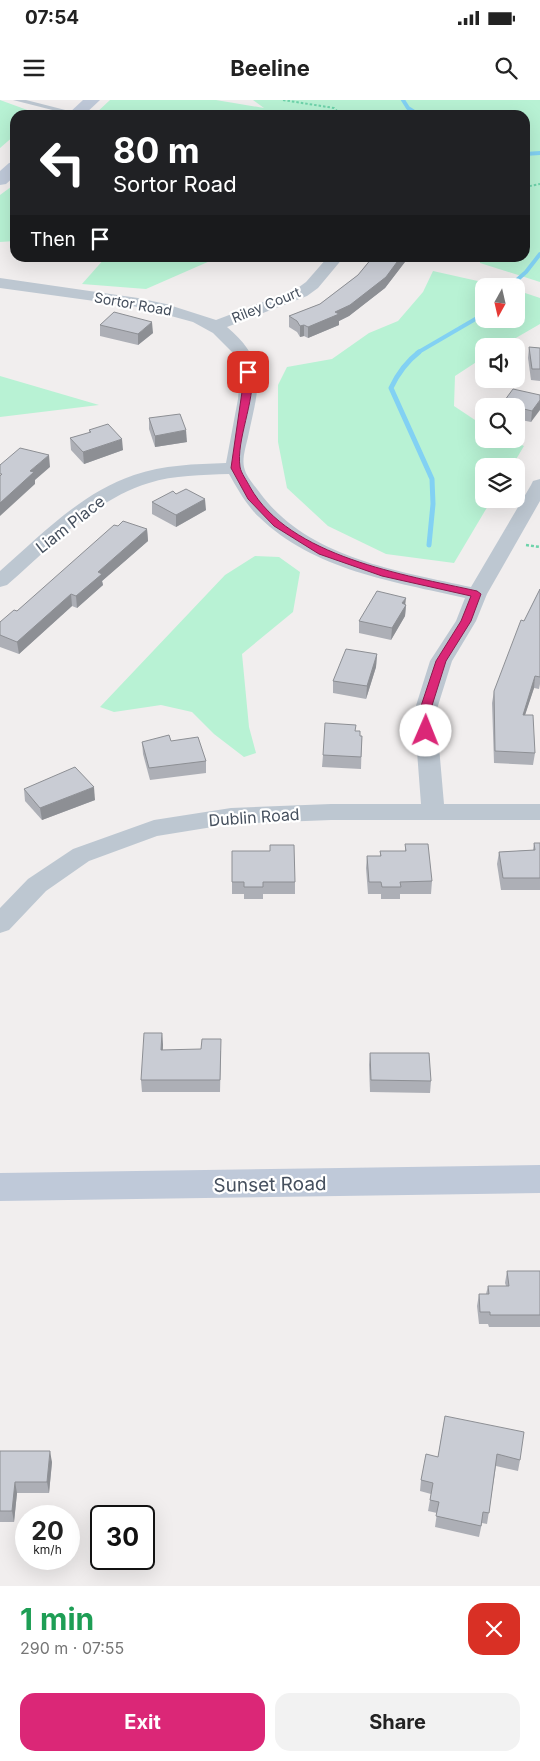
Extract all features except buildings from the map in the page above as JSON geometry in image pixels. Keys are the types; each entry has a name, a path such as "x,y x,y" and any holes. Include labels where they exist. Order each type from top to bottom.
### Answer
{"street":[{"path":"81,110 92,100"},
{"path":"0,180 10,171"},
{"name":"Riley Court","path":"214,326 300,293 312,285 332,262"},
{"name":"Sortor Road","path":"0,283 31,290 124,300 164,308 214,326 232,341 247,361 249,383 237,448 236,468"},
{"path":"236,468 252,497 277,524 322,552 386,574 477,594"},
{"name":"Liam Place","path":"0,581 101,498 141,479 170,473 236,468"},
{"path":"433,812 425,712 441,661 466,621 477,594 540,485"},
{"name":"Dublin Road","path":"0,924 38,885 81,855 154,828 232,816 331,812 540,812"},
{"name":"Sunset Road","path":"0,1187 540,1179"}],"lane":[{"path":"17,100 59,110"}],"path":[{"path":"283,100 337,110"},
{"path":"526,546 540,547"}],"green space":[{"path":"0,100 27,110 10,110 10,139 0,148"},
{"path":"110,100 216,100 264,108 253,100 540,100 540,282 480,263 530,262 530,110 99,110"},
{"path":"10,188 10,241 0,242 0,195"},
{"path":"101,262 208,262 146,289 82,284"},
{"path":"433,271 475,280 475,328 525,328 525,293 540,298 540,324 516,338 475,338 475,363 455,376 454,406 475,420 475,448 523,448 517,458 475,458 475,508 487,508 454,563 386,554 328,526 287,488 278,442 278,385 287,367 332,359 369,333 398,321 423,292"},
{"path":"0,376 99,405 0,417"},
{"path":"255,556 279,557 300,572 293,612 242,654 249,727 256,753 244,757 214,734 192,712 161,705 114,712 100,707 225,575"}],"waterway":[{"path":"403,100 411,110"},
{"path":"530,154 540,153"},
{"path":"519,278 540,254"},
{"path":"417,353 475,319"},
{"path":"419,352 403,368 391,388 432,479 433,504 429,545"}],"route":[{"path":"248,372 249,383 237,448 236,468 252,497 277,524 322,552 386,574 477,594 466,621 441,661 425,712 426,731"}]}
